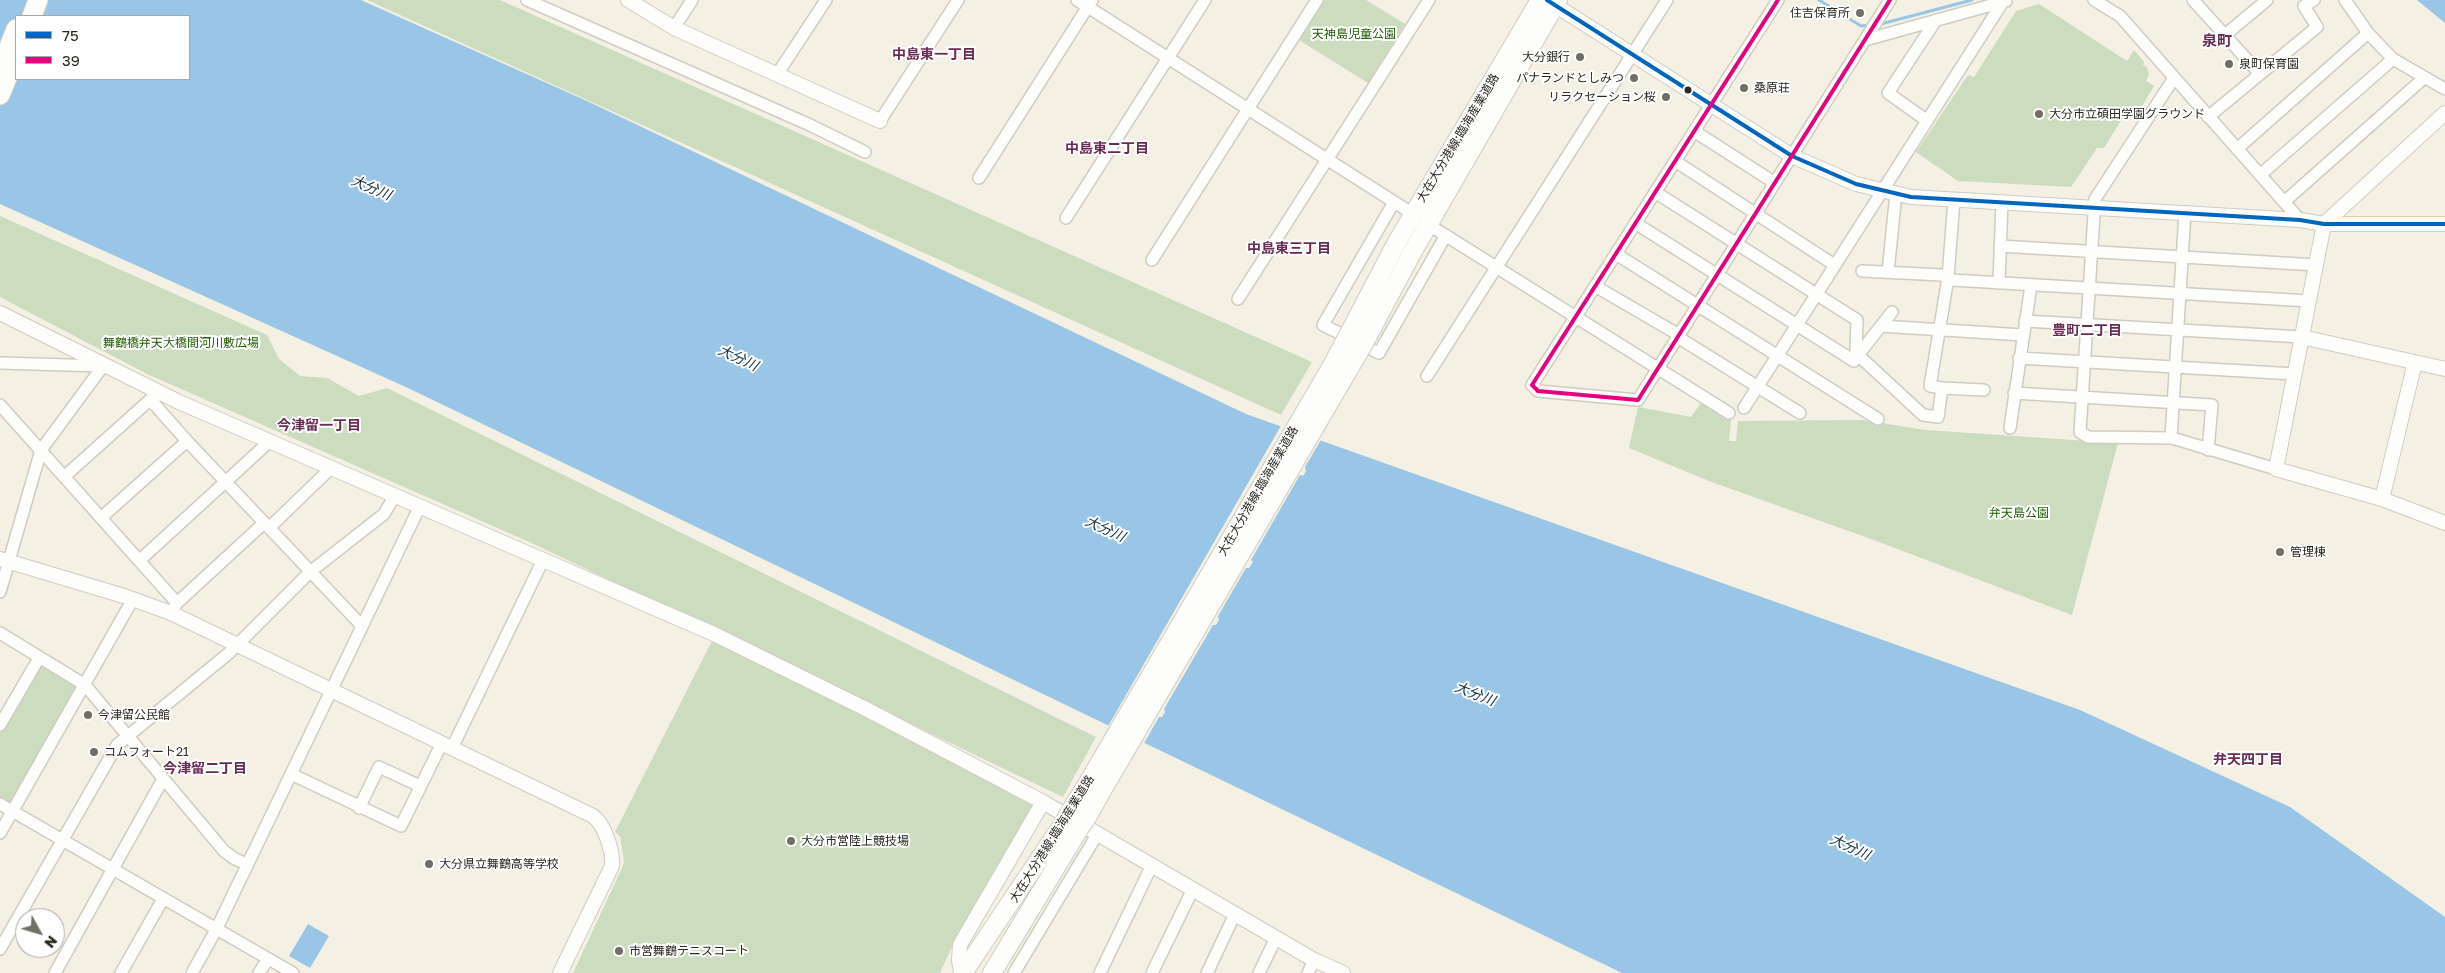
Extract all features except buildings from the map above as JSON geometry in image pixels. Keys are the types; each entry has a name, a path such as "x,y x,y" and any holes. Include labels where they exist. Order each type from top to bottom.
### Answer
{"highway":[{"path":"21,15 28,0"},
{"path":"32,15 38,0"},
{"path":"0,70 15,32"},
{"path":"0,95 15,58"}],"main road":[{"name":"大在大分港線;臨海産業道路","path":"1093,790 1333,364 1413,214 1550,2"},
{"name":"大在大分港線;臨海産業道路","path":"992,973 1075,820 1363,345 1550,2"},
{"name":"大在大分港線;臨海産業道路","path":"962,973 1075,820"}],"street":[{"path":"527,0 810,125 865,152"},
{"path":"628,0 674,28 778,73 880,121 958,0"},
{"path":"674,28 692,0"},
{"path":"778,73 826,0"},
{"path":"1077,0 1090,3 1168,58 1413,214"},
{"path":"1066,218 1205,0"},
{"path":"1152,260 1317,0"},
{"path":"1238,299 1429,0"},
{"path":"1427,376 1666,0"},
{"path":"1778,0 1532,385 1538,392 1638,400 1890,0"},
{"path":"1868,35 1936,20 2005,0"},
{"path":"1744,408 1795,324 2005,0"},
{"path":"2094,0 2120,16 2300,220"},
{"path":"2193,0 2260,74"},
{"path":"2225,35 2267,0"},
{"path":"2208,116 2317,27 2304,6 2314,0"},
{"path":"2345,0 2368,33 2393,59 2445,89"},
{"path":"1550,2 1792,156 1836,177 1881,190 1911,197 2185,212 2300,220 2324,224 2445,224"},
{"path":"979,178 1090,3"},
{"path":"1926,120 1888,93 1936,20"},
{"path":"2237,148 2368,33"},
{"path":"2260,175 2393,59"},
{"path":"2174,78 2095,198 2090,252 2080,432 2088,437 2171,438 2382,500 2445,523"},
{"path":"2284,202 2424,78"},
{"path":"2276,469 2324,224 2445,113"},
{"path":"1694,131 1775,183"},
{"path":"1675,161 1834,264"},
{"path":"1655,192 1857,320 1856,352 1858,355 1923,415 1938,417 1942,388"},
{"path":"1888,272 1896,193"},
{"path":"1954,199 1948,278 1930,386 1984,390"},
{"path":"1394,202 1323,325 1379,353 1446,235"},
{"path":"1999,283 2002,202"},
{"path":"2171,438 2185,212"},
{"path":"1635,223 1854,360 1892,312"},
{"path":"1429,225 1729,413"},
{"path":"2000,246 2316,266"},
{"path":"1616,254 1878,419"},
{"path":"1862,271 1942,275 1948,278 1999,283 2309,301"},
{"path":"2010,428 2022,334 2031,285"},
{"path":"1595,286 1679,335 1800,413"},
{"path":"0,315 103,366 151,393 269,442 419,508 627,594 714,634 866,709 1043,802 1276,938 1311,967 1343,973"},
{"path":"2025,321 2302,337 2445,370"},
{"path":"1881,326 2022,334"},
{"path":"2019,358 2295,374"},
{"path":"2382,500 2414,362"},
{"path":"0,363 103,366"},
{"path":"0,592 4,560 41,450 103,366"},
{"path":"151,393 155,405 266,526 362,626"},
{"path":"65,476 151,393"},
{"path":"2014,393 2212,405 2208,450"},
{"path":"0,405 140,560 174,608"},
{"path":"102,517 187,440"},
{"path":"140,560 269,442"},
{"path":"174,608 330,469"},
{"path":"0,949 117,745 237,644 310,572 384,514 394,497"},
{"path":"192,973 216,930 419,508"},
{"path":"4,560 133,599 174,608 237,644 593,816 601,823 612,858 611,870 560,973"},
{"path":"291,774 401,826 420,786 447,745 543,560"},
{"path":"0,833 133,599"},
{"path":"0,633 85,685 224,851 235,860 247,864"},
{"path":"0,725 39,658"},
{"path":"360,808 379,767 420,786"},
{"path":"54,973 163,779"},
{"path":"962,973 959,960 960,945 1043,802"},
{"path":"0,804 293,973"},
{"path":"1014,973 1098,833"},
{"path":"1104,971 1152,865"},
{"path":"1152,973 1193,889"},
{"path":"121,973 163,899"},
{"path":"1206,973 1235,914"},
{"path":"1259,973 1276,938"},
{"path":"259,973 268,959"}],"green space":[{"path":"367,0 500,0 1312,362 1281,415"},
{"name":"天神島児童公園","path":"1324,0 1366,0 1405,24 1368,83 1299,40"},
{"name":"大分市立碩田学園グラウンド","path":"2039,4 2127,61 2134,50 2144,62 2143,65 2147,67 2149,75 2146,81 2154,86 2136,116 2122,119 2104,148 2097,148 2071,187 1958,181 1916,152 1968,75 1974,77 2016,11"},
{"name":"舞鶴橋弁天大橋間河川敷広場","path":"0,216 267,335 279,359 300,376 327,378 359,396 387,388 1096,737 1063,797 536,545 147,374 0,297"},
{"name":"弁天島公園","path":"1701,403 1731,420 1729,441 1736,441 1738,421 1864,420 1925,430 2118,443 2072,615 1871,539 1709,481 1629,448 1638,407 1691,417"},
{"name":"大分市営陸上競技場","path":"712,641 886,726 1033,806 951,949 940,973 573,973 624,862 620,836 615,832"},
{"path":"42,666 77,686 15,802 11,803 0,797 0,732 37,667"}],"water":[{"name":"大分川","path":"0,0 361,0 587,101 1246,414 2080,710 2290,807 2445,917 2445,973 1622,973 408,388 0,204"},
{"path":"2417,0 2445,0 2445,23"},
{"path":"308,924 329,936 310,968 289,956"}],"pier":[{"path":"1282,424 1322,438 1305,467 1306,471 1303,476 1300,475 1251,560 1253,562 1249,568 1246,568 1218,616 1219,620 1216,625 1213,625 1164,709 1165,712 1162,717 1159,717 1143,745 1107,728"}],"waterway":[{"path":"1819,0 1861,26 1871,25"},
{"path":"1877,25 1972,0"}],"transit line":[{"name":"75","path":"1547,0 1792,156 1856,184 1911,197 2300,220 2324,224 2445,224"},
{"name":"39","path":"1778,0 1532,385 1538,391 1638,400 1890,0"}],"place":[{"name":"住吉保育所","path":"1860,13"},
{"name":"大分銀行","path":"1580,57"},
{"name":"泉町保育園","path":"2229,64"},
{"name":"パナランドとしみつ","path":"1634,78"},
{"name":"桑原荘","path":"1744,88"},
{"name":"リラクセーション桜","path":"1666,97"},
{"name":"大分市立碩田学園グラウンド","path":"2039,114"},
{"name":"管理棟","path":"2280,552"},
{"name":"今津留公民館","path":"88,715"},
{"name":"コムフォート21","path":"94,752"},
{"name":"大分市営陸上競技場","path":"791,841"},
{"name":"大分県立舞鶴高等学校","path":"429,864"},
{"name":"市営舞鶴テニスコート","path":"619,951"}],"district":[{"name":"泉町","path":"2217,41"},
{"name":"中島東一丁目","path":"934,55"},
{"name":"中島東二丁目","path":"1107,149"},
{"name":"中島東三丁目","path":"1289,249"},
{"name":"豊町二丁目","path":"2087,331"},
{"name":"今津留一丁目","path":"319,426"},
{"name":"弁天四丁目","path":"2248,760"},
{"name":"今津留二丁目","path":"205,769"}]}
